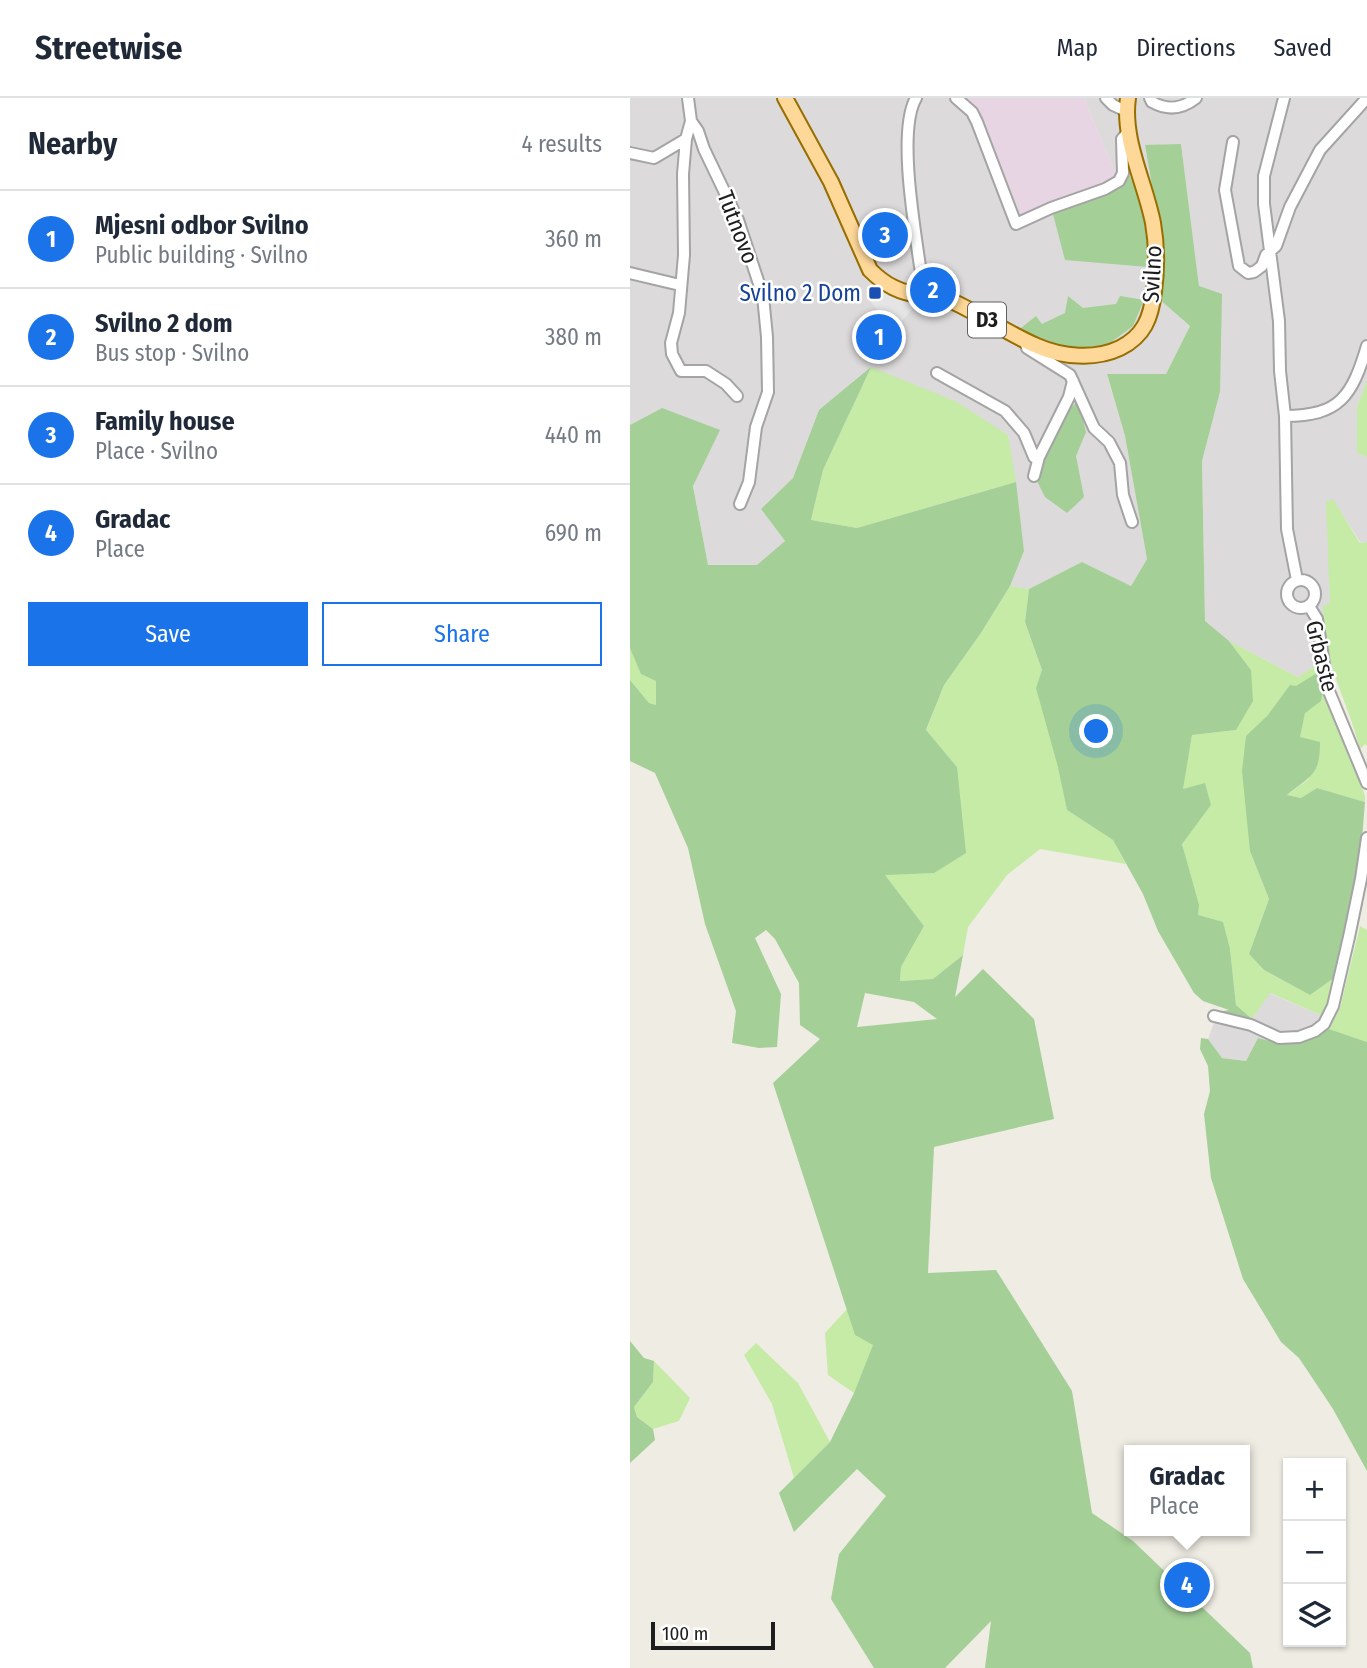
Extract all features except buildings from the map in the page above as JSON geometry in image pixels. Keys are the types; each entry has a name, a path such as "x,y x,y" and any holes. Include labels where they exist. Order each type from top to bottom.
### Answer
{"main road":[{"name":"Svilno","path":"785,98 831,182 870,270 887,285 896,290 939,296 1024,340 1078,356 1112,352 1131,342 1147,325 1152,305 1156,252 1153,223 1128,132 1127,104"}],"street":[{"name":"Tutnovo","path":"688,98 691,121 686,139 682,202 684,255 678,313 671,343 672,354 681,371 706,371 737,396"},
{"path":"916,98 907,142 913,213 925,295"},
{"name":"Svilno","path":"956,98 972,112 1016,224 1119,181 1122,173 1122,139 1128,132"},
{"name":"Svilno","path":"1107,98 1112,105 1127,104"},
{"path":"1150,98 1152,103 1163,108 1188,104 1196,98"},
{"name":"Grbaste","path":"1284,98 1264,176 1264,204 1271,251 1285,416 1287,529 1297,580"},
{"name":"Grbaste","path":"1233,142 1225,190 1239,266 1248,273 1254,272 1276,246 1290,207 1320,150 1367,98"},
{"name":"Tutnovo","path":"691,121 738,220 763,296 768,350 768,392 756,427 749,482 740,504"},
{"path":"630,153 654,158 686,139"},
{"path":"630,274 680,285"},
{"name":"Svilno","path":"1024,340 1027,348 1070,375 1094,428 1109,442 1120,463 1123,495 1132,522"},
{"path":"1285,416 1319,414 1342,400 1354,381 1367,346"},
{"path":"937,373 1005,411 1024,433 1034,457 1039,457"},
{"path":"1034,476 1039,457 1069,397 1073,381"},
{"name":"Grbaste","path":"1297,580 1307,581 1314,586 1316,595 1309,606"},
{"name":"Grbaste","path":"1297,580 1287,590 1288,600 1295,607 1309,606"},
{"name":"Grbaste","path":"1309,606 1317,619 1328,689 1367,783"},
{"path":"1214,1016 1251,1025 1279,1038 1299,1037 1324,1024 1332,1006 1349,937 1367,838"}],"shaded area":[{"path":"630,98 966,98 977,114 1002,171 1116,175 1084,98 1367,98 1367,381 1357,407 1357,452 1367,457 1367,542 1361,543 1333,500 1328,658 1298,677 1229,641 1205,622 1202,461 1220,392 1199,286 1181,144 1145,146 1163,252 1159,299 1190,326 1166,374 1107,375 1125,436 1147,559 1131,586 1082,562 1029,589 1010,586 1024,551 1008,435 819,410 793,478 761,509 785,541 758,565 708,566 693,485 662,408 630,425"},
{"path":"966,98 1084,98 1116,175 1110,181 1023,217 977,114"},
{"path":"882,290 912,302 915,306 898,326 881,315 869,299"},
{"path":"1269,993 1323,1016 1312,1039 1282,1045 1258,1038 1246,1061 1222,1058 1208,1039 1218,1012 1252,1019"}],"green space":[{"path":"1181,144 1199,286 1222,294 1220,392 1202,461 1205,621 1229,641 1251,670 1253,701 1236,730 1192,735 1183,789 1205,783 1211,805 1182,844 1199,905 1198,915 1223,922 1230,949 1236,1005 1252,1019 1218,1012 1229,1010 1203,1001 1194,993 1158,931 1143,894 1113,840 1067,810 1036,688 1042,670 1025,622 1029,589 1082,562 1131,586 1147,559 1125,436 1107,374 1166,374 1190,326 1159,299 1163,252 1145,145"},
{"path":"1128,172 1143,219 1148,267 1065,260 1053,214 1114,191 1124,183"},
{"path":"1068,296 1083,308 1116,304 1120,296 1144,300 1133,326 1106,346 1069,348 1031,335 1021,328 1036,316 1042,324 1065,313"},
{"path":"871,367 957,402 1008,435 1016,482 857,528 811,520 823,470"},
{"path":"871,367 823,470 811,520 857,528 1016,482 1024,551 1010,586 944,685 926,730 957,767 966,853 934,873 885,875 924,926 901,967 900,981 933,979 963,955 955,997 983,969 1034,1019 1054,1119 934,1147 928,1273 996,1270 1072,1391 1092,1513 1133,1541 1250,1653 1253,1668 985,1668 991,1621 945,1668 874,1668 831,1599 839,1554 886,1496 857,1469 794,1532 779,1493 830,1442 873,1345 855,1335 773,1083 820,1039 800,1025 799,983 775,939 766,930 755,938 781,994 777,1047 759,1048 732,1043 736,1011 705,924 688,848 655,773 630,761 630,680 649,703 656,705 656,681 641,674 630,648 630,425 662,408 720,430 693,486 708,565 757,565 785,541 761,509 793,478 819,410","holes":["865,993 914,1002 937,1019 857,1027"]},
{"path":"1367,381 1367,457 1357,453 1357,407"},
{"path":"1078,401 1086,432 1076,456 1084,497 1067,513 1045,497 1037,481 1057,428"},
{"path":"1333,499 1360,543 1367,542 1367,746 1365,744 1360,749 1331,662 1324,626 1323,606 1330,603 1326,502"},
{"path":"1010,586 1029,589 1025,622 1042,670 1067,810 1113,840 1126,864 1040,849 1007,875 968,927 963,955 933,979 900,981 901,967 924,926 884,874 934,873 957,767 926,731 944,685"},
{"path":"1229,641 1298,677 1318,664 1365,796 1365,802 1317,788 1301,798 1287,795 1309,779 1300,737 1304,713 1268,715 1247,736 1250,851 1269,899 1249,954 1264,970 1310,995 1334,978 1323,1016 1270,993 1252,1019 1236,1005 1230,949 1197,915 1182,843 1211,805 1182,790 1192,735 1236,730 1251,670"},
{"path":"630,648 656,680 656,705 649,703 630,680"},
{"path":"1317,673 1323,691 1321,701 1305,713 1300,737 1320,742 1318,762 1312,774 1287,795 1301,798 1317,788 1365,802 1360,864 1334,978 1310,995 1264,970 1249,954 1269,899 1250,851 1242,771 1246,736 1268,715 1290,685 1296,686"},
{"path":"1360,926 1367,930 1367,1042 1329,1029 1340,1008"},
{"path":"1329,1029 1367,1042 1367,1471 1333,1409 1299,1358 1281,1342 1243,1279 1211,1178 1204,1114 1210,1091 1208,1066 1200,1049 1201,1038 1208,1039 1222,1058 1246,1061 1258,1038 1294,1042 1311,1038"},
{"path":"847,1309 855,1335 874,1345 854,1393 828,1375 825,1333"},
{"path":"630,1341 644,1358 654,1361 653,1382 634,1407 637,1417 653,1429 655,1440 630,1463"},
{"path":"756,1343 798,1383 830,1442 794,1478 772,1404 744,1355"},
{"path":"654,1361 690,1398 679,1421 653,1429 637,1417 634,1407 653,1382"}],"place":[{"name":"Family house","path":"885,235"},
{"name":"Svilno 2 dom","path":"933,290"},
{"name":"Svilno 2 Dom","path":"875,293"},
{"name":"Mjesni odbor Svilno","path":"879,337"},
{"name":"Gradac","path":"1187,1585"}]}
